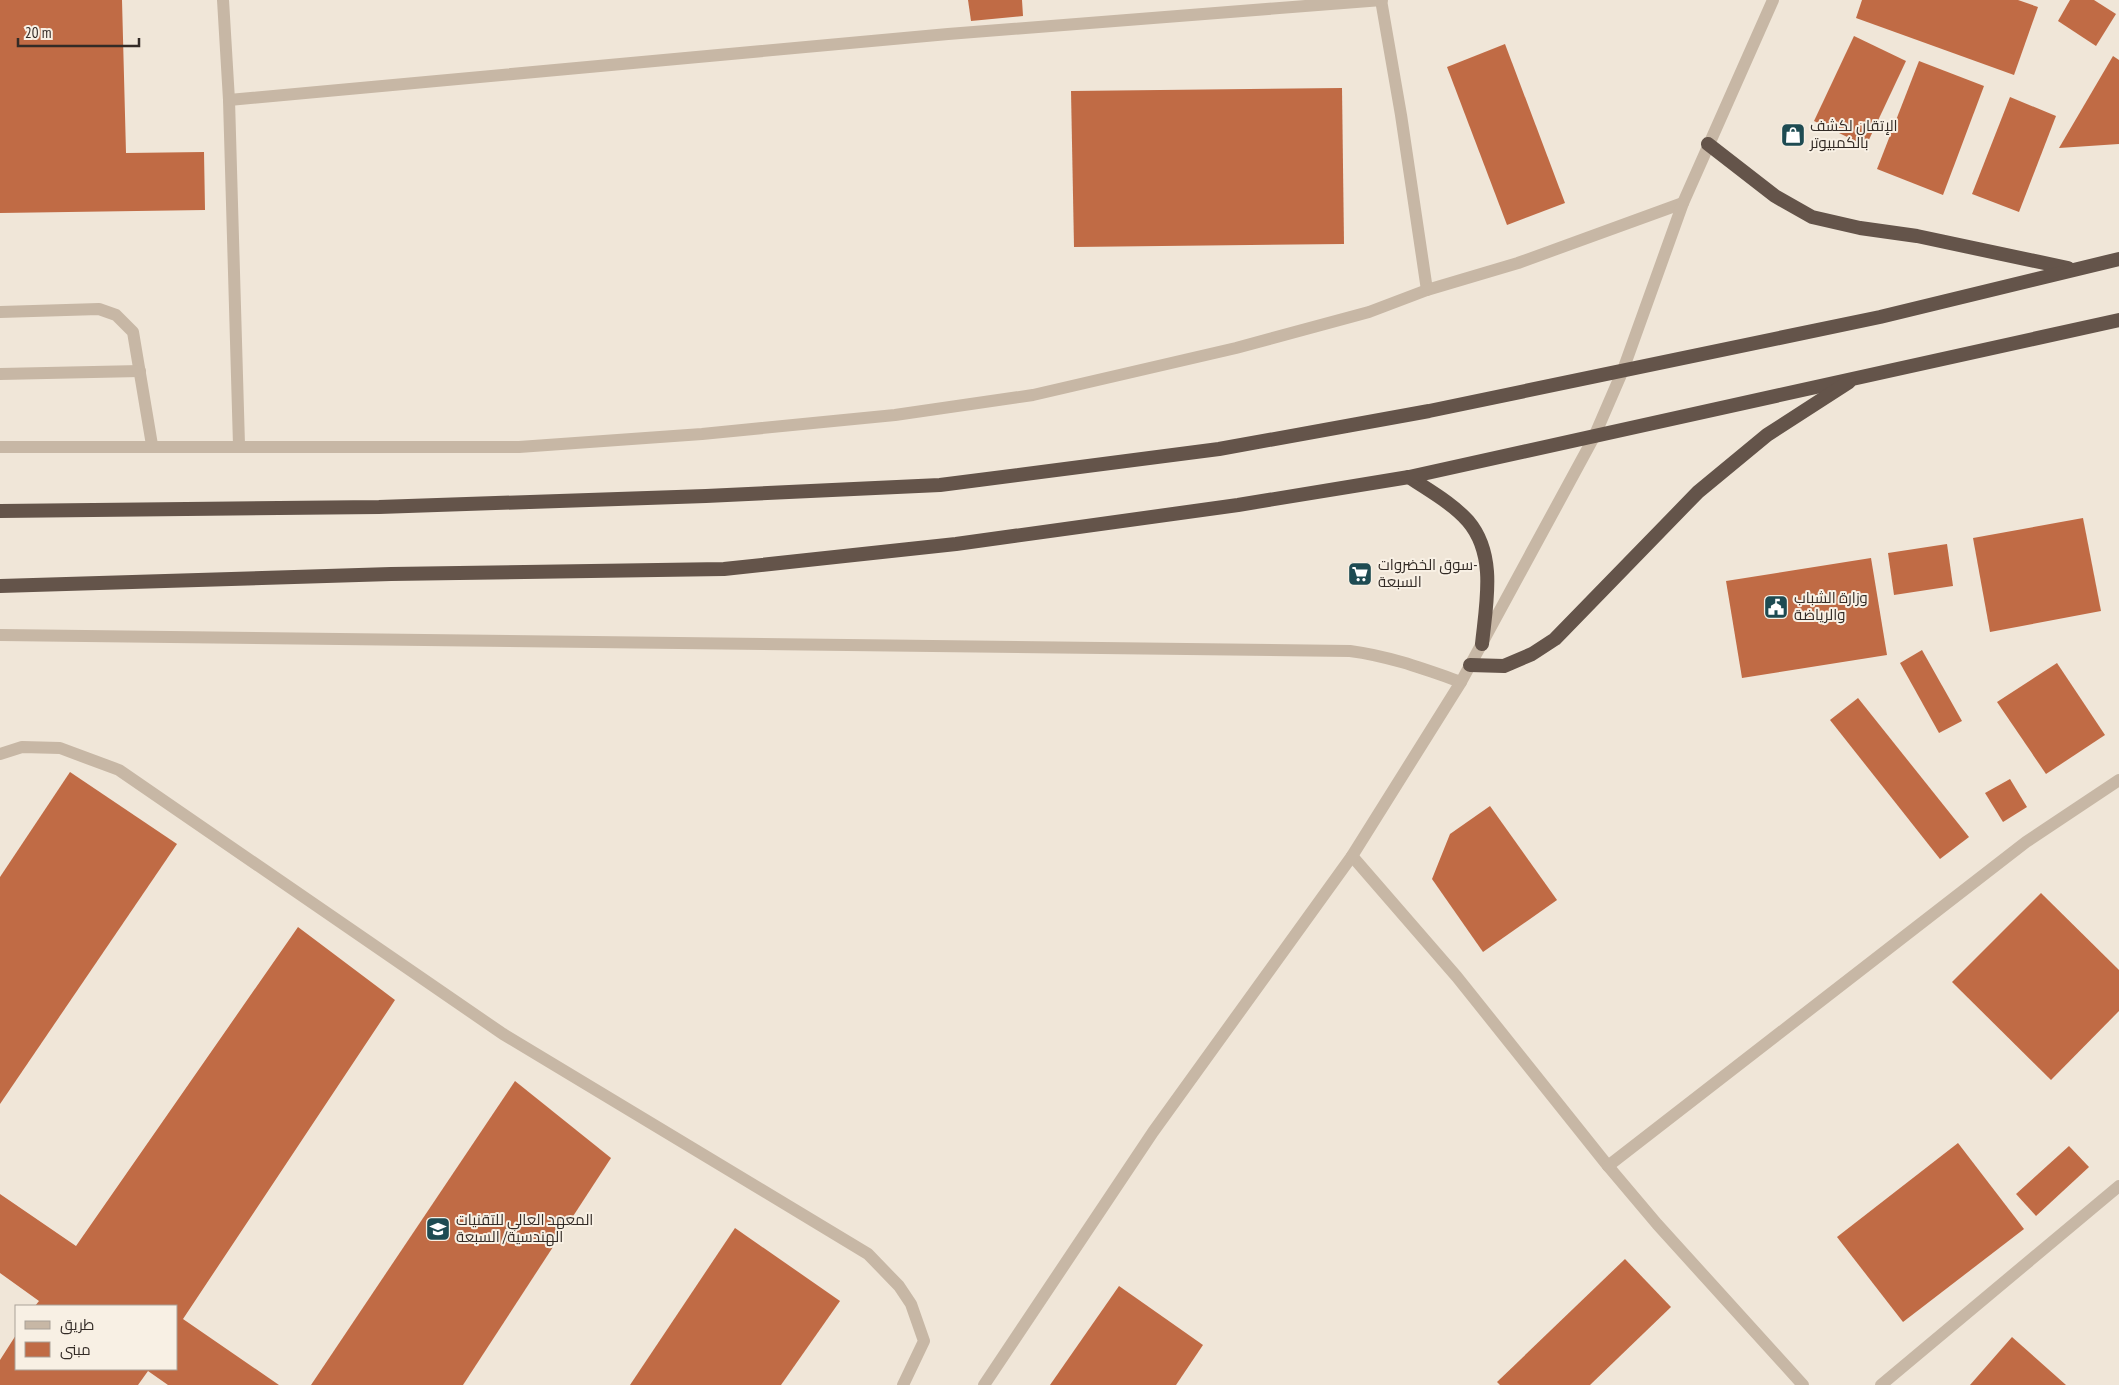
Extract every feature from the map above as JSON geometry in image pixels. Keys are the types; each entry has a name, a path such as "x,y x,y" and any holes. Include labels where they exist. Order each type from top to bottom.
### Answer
{"highway":[{"path":"1708,144 1775,196 1812,217 1860,228 1917,236 2071,269"},
{"path":"0,511 379,507 706,496 940,485 1219,449 1429,411 1880,317 2071,269 2119,259"},
{"path":"0,586 391,574 724,569 966,543 1238,505 1409,477 2119,320"},
{"path":"1470,666 1504,666 1532,654 1555,639 1698,492 1767,435 1858,377"},
{"path":"1409,477 1468,521 1478,539 1486,558 1487,590 1482,644"}],"street":[{"path":"223,0 229,100 239,445"},
{"path":"229,100 948,34 1382,0 1427,290"},
{"path":"984,1385 1153,1132 1352,856 1461,682 1594,437 1623,370 1683,203 1774,0"},
{"path":"0,447 239,445 519,447 702,434 895,415 1033,395 1236,348 1369,312 1427,290 1518,263 1683,203"},
{"path":"0,312 99,309 116,315 134,332 152,445"},
{"path":"0,374 140,371"},
{"path":"0,635 1350,651 1378,654 1407,662 1461,682"},
{"path":"0,754 22,747 60,748 119,770 503,1034 868,1254 899,1286 911,1304 924,1341 903,1385"},
{"path":"1608,1166 2026,842 2119,780"},
{"path":"1352,856 1457,977 1608,1166 1657,1224 1803,1385"},
{"path":"1881,1385 2119,1186"}],"building":[{"path":"0,0 122,0 126,153 204,152 205,210 0,213"},
{"path":"968,0 1022,0 1023,16 971,21"},
{"path":"1862,0 2018,0 2038,7 2014,75 1856,18"},
{"path":"2070,0 2094,0 2116,14 2096,46 2058,21"},
{"path":"1854,36 1906,61 1866,146 1814,121"},
{"path":"1505,44 1565,203 1507,225 1447,67"},
{"path":"2113,56 2119,60 2119,144 2059,148"},
{"path":"1919,61 1984,86 1943,195 1877,169"},
{"path":"1342,88 1344,244 1074,247 1071,91"},
{"path":"2010,97 2056,116 2019,212 1972,194"},
{"path":"2083,518 2101,611 1990,632 1973,538"},
{"path":"1947,544 1953,586 1894,595 1888,553"},
{"path":"1871,558 1887,655 1742,678 1726,581"},
{"path":"1922,650 1962,721 1939,733 1900,663"},
{"path":"2057,663 2105,735 2046,774 1997,702"},
{"path":"1858,698 1969,837 1940,859 1830,720"},
{"path":"70,772 177,844 0,1104 0,877"},
{"path":"2010,779 2027,807 2003,822 1985,793"},
{"path":"1490,806 1557,900 1483,952 1432,879 1450,834"},
{"path":"2041,893 2119,970 2119,1011 2051,1080 1952,982"},
{"path":"298,927 395,1000 183,1319 279,1385 168,1385 148,1371 138,1385 0,1385 0,1360 15,1337 15,1370 178,1370 178,1305 36,1305 39,1301 0,1273 0,1194 76,1246"},
{"path":"515,1081 611,1158 463,1385 311,1385"},
{"path":"1958,1143 2024,1229 1903,1322 1837,1237"},
{"path":"2069,1146 2089,1167 2036,1216 2016,1194"},
{"path":"735,1228 840,1301 781,1385 630,1385"},
{"path":"1625,1259 1671,1307 1590,1385 1500,1385 1497,1382"},
{"path":"1119,1286 1203,1345 1176,1385 1050,1385"},
{"path":"2012,1337 2066,1385 1970,1385"}],"place":[{"name":"الإتقان لكشف بالكمبيوتر","path":"1793,135"},
{"name":"سوق الخضروات- السبعة","path":"1360,574"},
{"name":"وزارة الشباب والرياضة","path":"1776,607"},
{"name":"المعهد العالي للتقنيات الهندسية/ السبعة","path":"438,1229"}]}
